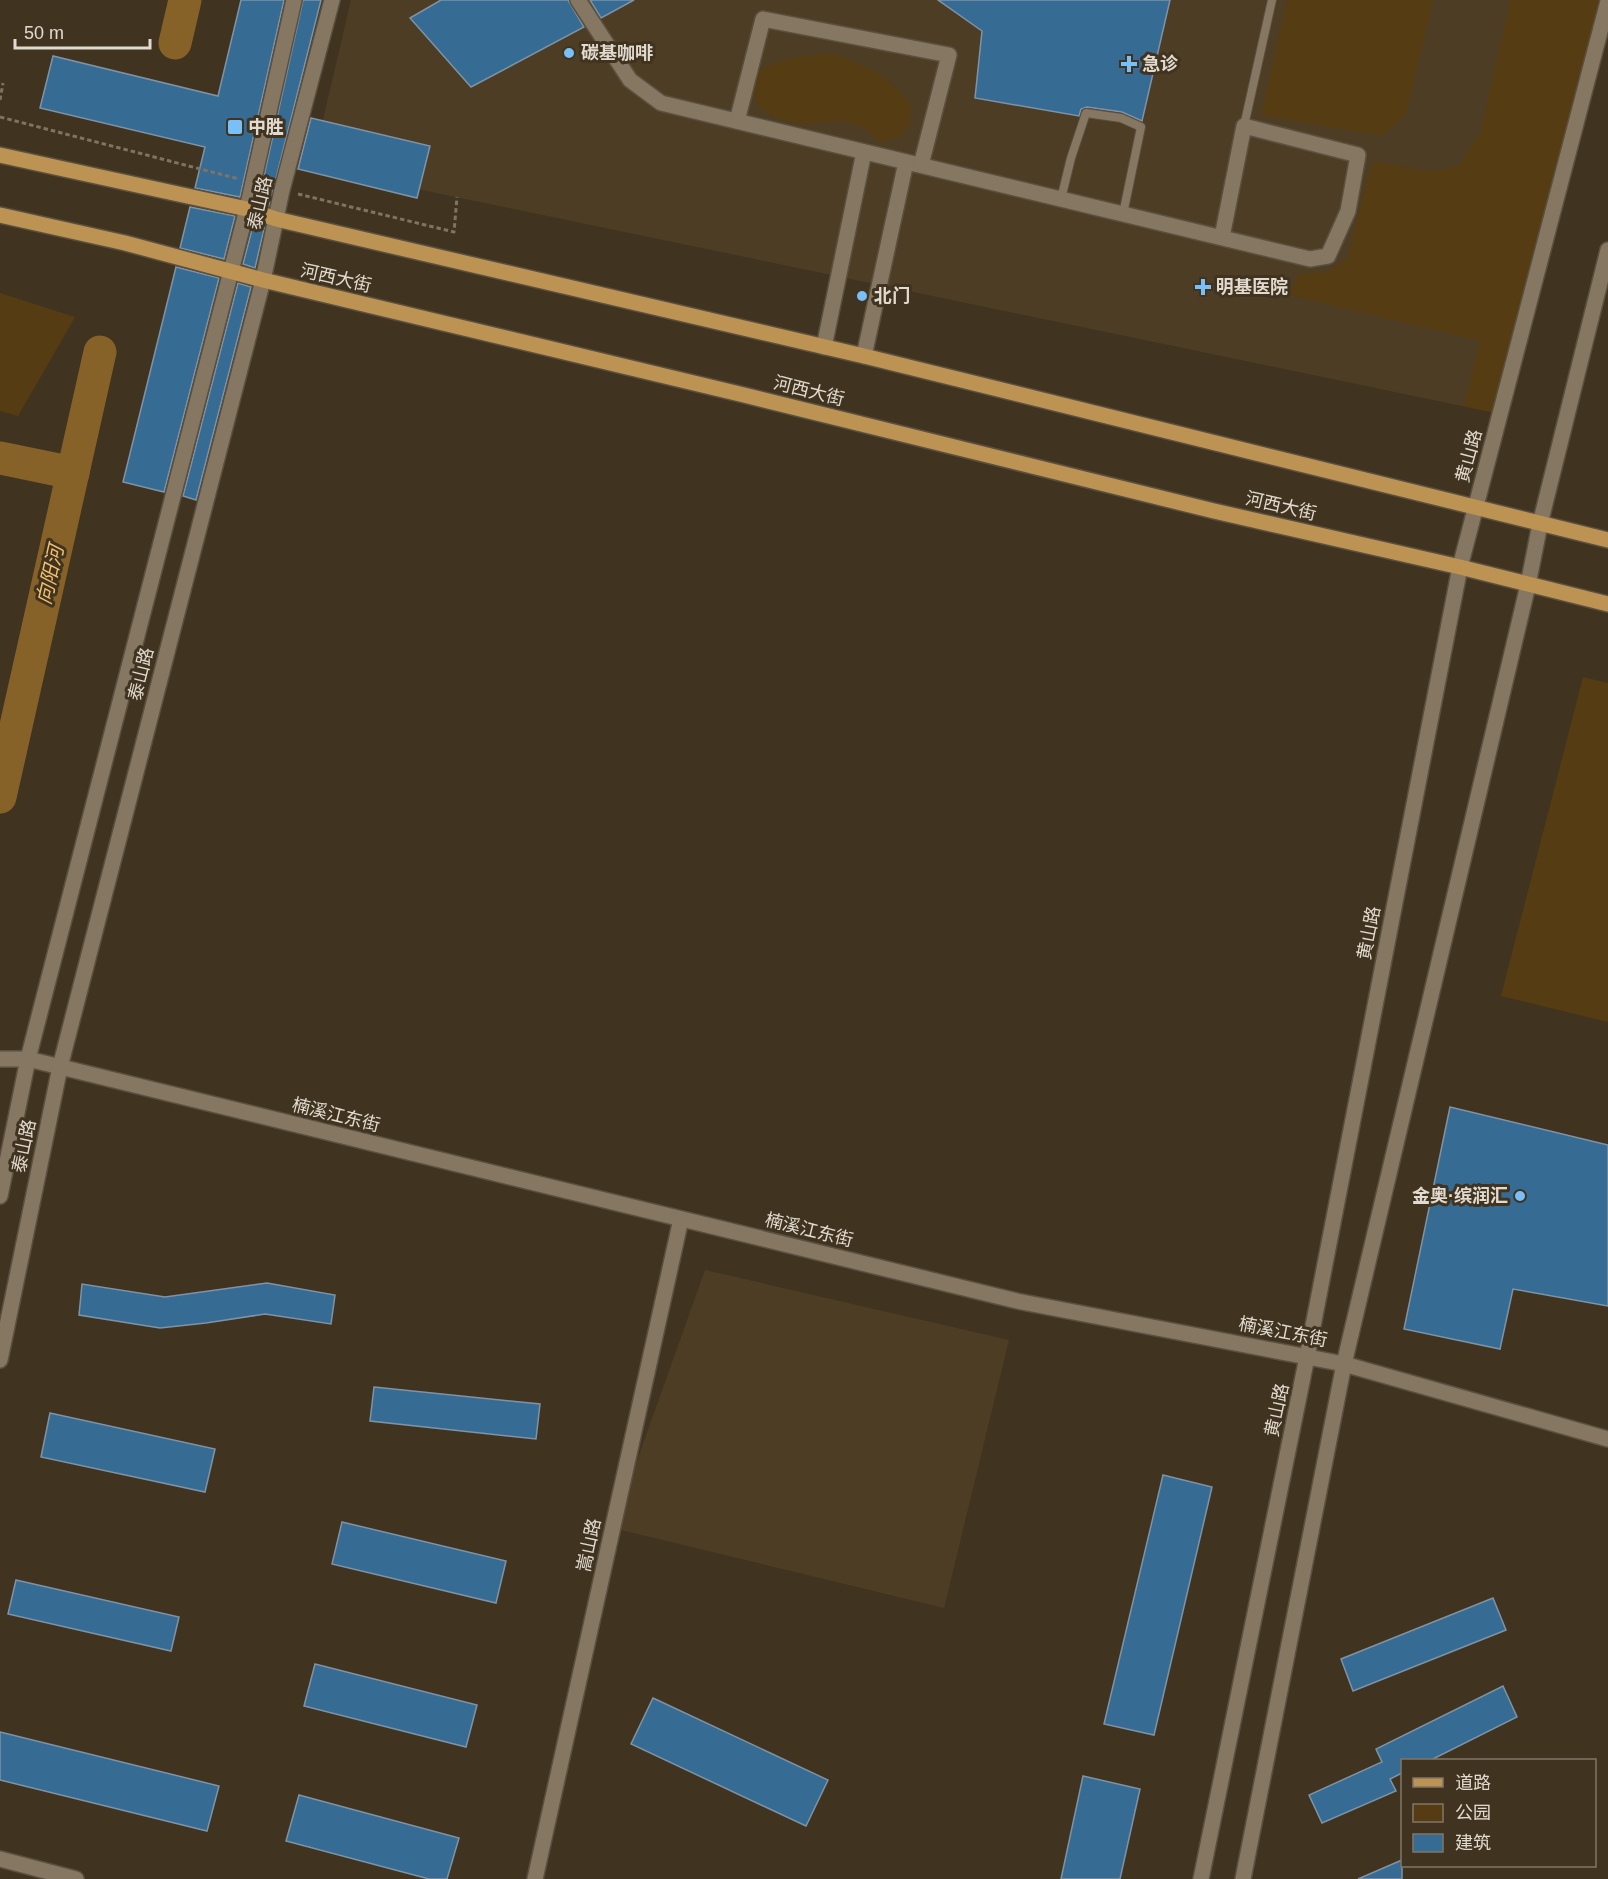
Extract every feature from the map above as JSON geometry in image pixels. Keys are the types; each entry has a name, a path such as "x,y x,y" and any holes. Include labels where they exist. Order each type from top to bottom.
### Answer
{"main road":[{"path":"0,155 247,209 276,219 864,356 1608,540"},
{"name":"河西大街","path":"0,215 125,243 263,280 1214,511 1460,567 1608,604"}],"street":[{"name":"泰山路","path":"0,1196 28,1059 247,209 294,0"},
{"name":"泰山路","path":"0,1360 60,1067 263,280 276,219 332,0"},
{"path":"578,0 630,80 661,103 1310,259 1328,255 1348,211 1358,155 1244,126 1222,237"},
{"name":"黄山路","path":"1201,1879 1307,1357 1460,567 1608,1"},
{"path":"737,121 763,19 949,55 913,164 864,356"},
{"path":"824,347 864,152"},
{"path":"1243,1879 1344,1364 1528,585 1540,524 1608,250"},
{"name":"楠溪江东街","path":"0,1059 28,1059 1017,1301 1344,1364 1608,1439"},
{"name":"嵩山路","path":"535,1879 681,1219"},
{"path":"0,1859 76,1879"}],"lane":[{"path":"1244,126 1272,0"},
{"path":"1061,199 1086,112 1121,118 1140,127 1123,214"}],"path":[{"path":"0,100 3,83"}],"shaded area":[{"name":"明基医院","path":"351,0 1592,0 1486,411 312,167"},
{"path":"705,1270 1009,1340 944,1608 613,1528"}],"green space":[{"path":"1287,0 1433,0 1406,114 1382,136 1261,115"},
{"path":"1510,0 1608,0 1495,413 1464,406 1480,341 1290,295 1298,274 1325,272 1348,258 1371,163 1382,162 1424,171 1442,170 1459,165 1481,131"},
{"path":"830,53 875,71 892,84 911,104 910,122 903,136 879,143 869,132 856,125 842,122 808,124 792,122 774,116 760,107 754,91 761,68 792,58"},
{"path":"0,293 75,317 18,416 0,411"},
{"path":"1583,677 1608,683 1608,1022 1501,996"}],"building":[{"path":"241,0 284,0 240,197 195,188 205,147 40,108 53,56 218,96"},
{"path":"303,0 321,0 269,206 258,203"},
{"path":"441,0 568,0 584,27 471,87 410,18"},
{"path":"590,0 634,0 601,18"},
{"path":"938,0 1170,0 1142,121 1122,112 1087,107 1081,109 1079,116 975,98 982,31"},
{"path":"311,118 430,146 417,198 298,169"},
{"path":"190,207 235,216 224,259 180,248"},
{"path":"254,222 265,225 255,268 243,264"},
{"path":"176,267 219,278 164,492 123,482"},
{"path":"238,283 251,287 196,500 183,496"},
{"name":"金奥·缤润汇","path":"1450,1107 1608,1145 1608,1306 1513,1289 1500,1349 1404,1329"},
{"path":"267,1283 335,1295 331,1324 265,1314 160,1328 79,1315 82,1284 165,1297"},
{"path":"374,1387 540,1404 536,1439 370,1421"},
{"path":"50,1413 215,1449 205,1492 41,1457"},
{"path":"1163,1475 1212,1487 1154,1735 1104,1724"},
{"path":"342,1522 506,1561 496,1603 332,1564"},
{"path":"16,1580 179,1617 171,1651 8,1614"},
{"path":"1493,1598 1506,1630 1353,1691 1341,1659"},
{"path":"315,1664 477,1705 466,1747 304,1706"},
{"path":"1503,1686 1517,1717 1433,1759 1401,1759 1401,1774 1390,1779 1396,1791 1322,1823 1309,1795 1382,1762 1376,1749"},
{"path":"653,1698 828,1780 806,1826 631,1744"},
{"path":"0,1732 219,1786 207,1831 0,1780"},
{"path":"1083,1776 1140,1789 1120,1879 1061,1879"},
{"path":"299,1795 459,1838 447,1879 429,1879 286,1841"},
{"path":"1401,1860 1402,1879 1358,1879"}],"waterway":[{"path":"175,43 185,0"},
{"name":"向阳河","path":"0,797 100,352"},
{"path":"0,458 73,473"}],"place":[{"name":"碳基咖啡","path":"569,53"},
{"name":"急诊","path":"1129,64"},
{"name":"中胜","path":"235,127"},
{"name":"明基医院","path":"1203,287"},
{"name":"北门","path":"862,296"},
{"name":"金奥·缤润汇","path":"1520,1196"}]}
